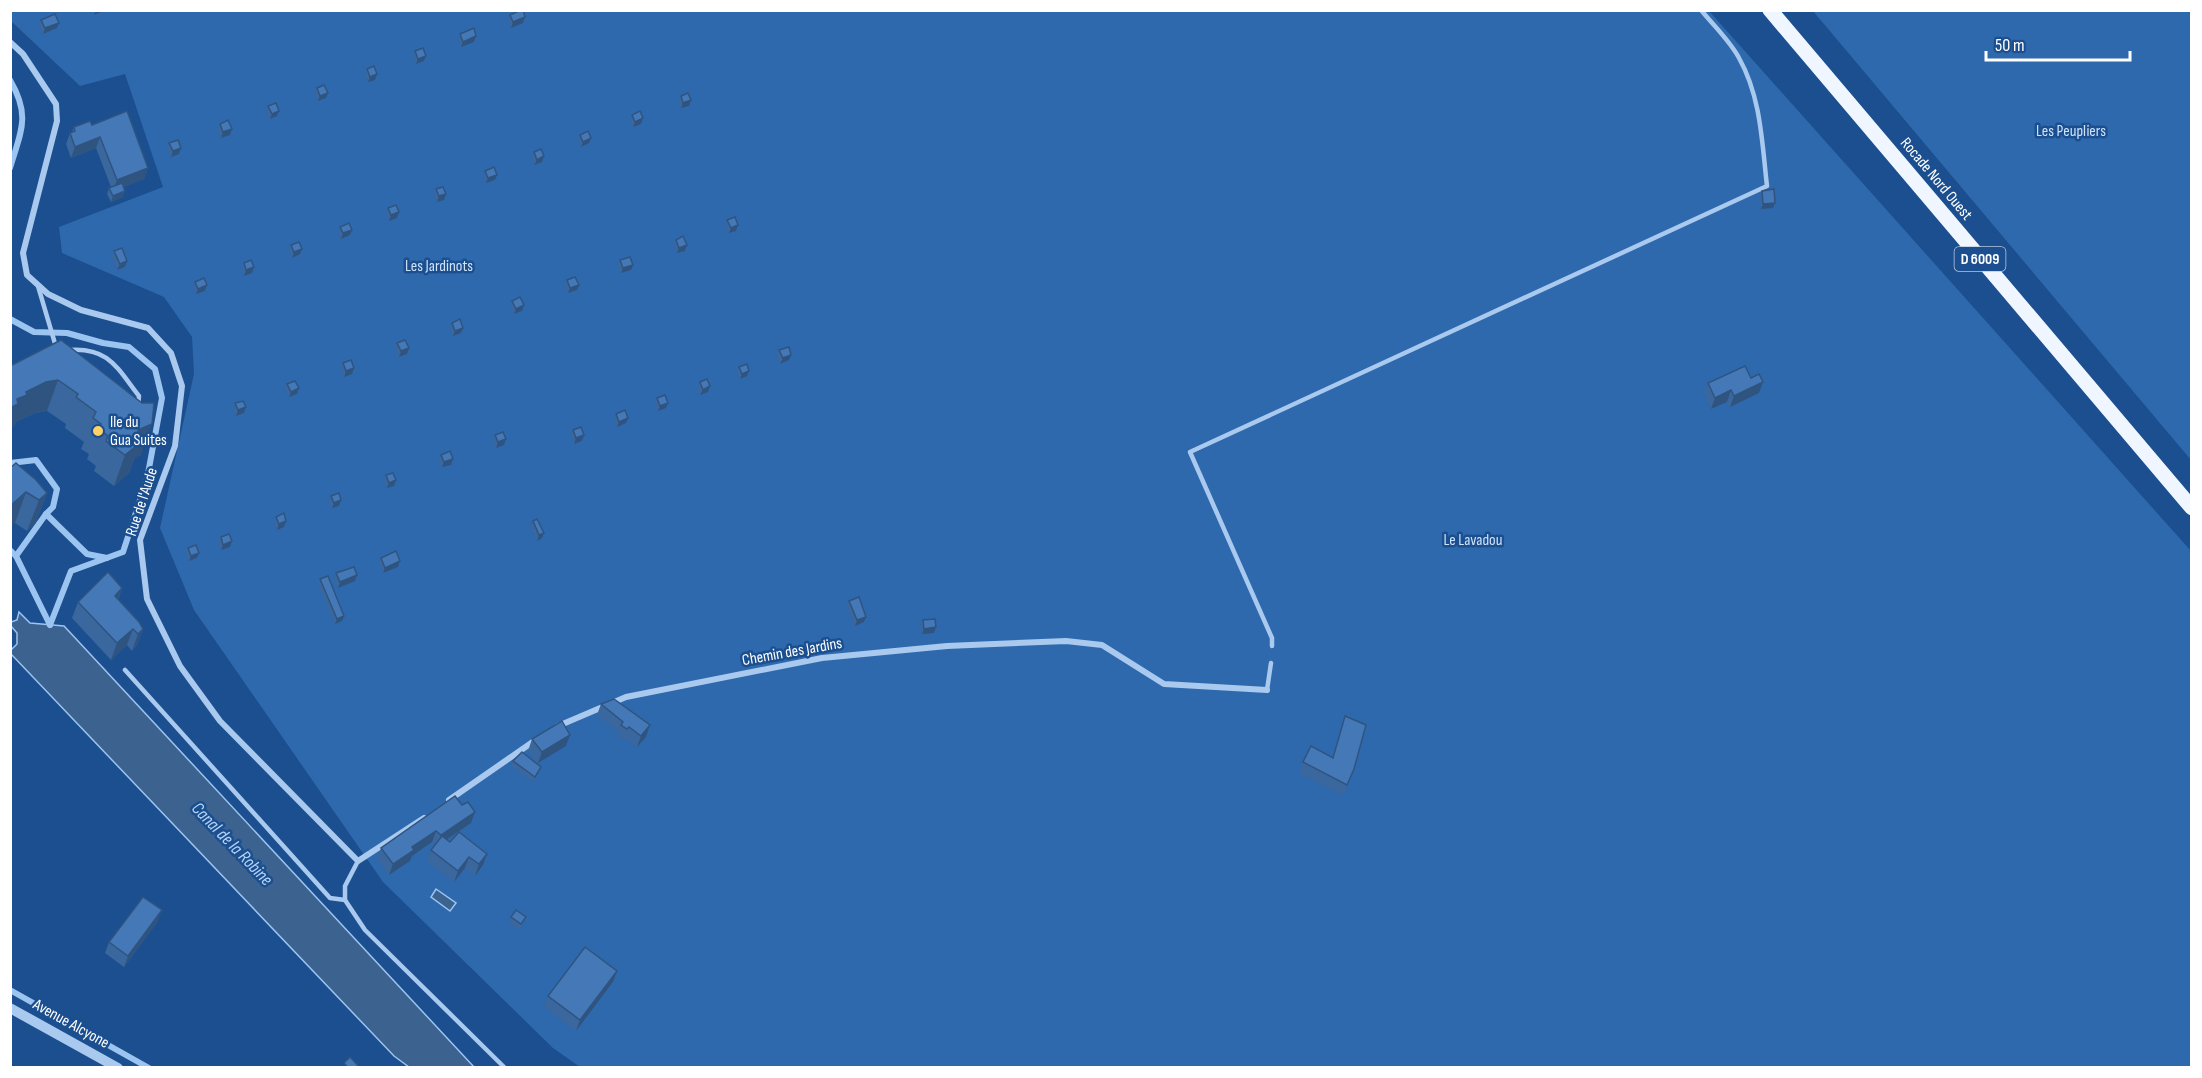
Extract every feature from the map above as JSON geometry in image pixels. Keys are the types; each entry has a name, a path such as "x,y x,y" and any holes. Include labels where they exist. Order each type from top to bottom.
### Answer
{"main road":[{"name":"Rocade Nord Ouest","path":"1770,10 2192,508"}],"street":[{"name":"Rue de l'Aude","path":"10,42 23,54 56,104 57,121 53,140 23,253 27,275 48,294 81,310 148,328 171,353 182,386 175,446 140,540 147,599 180,666 220,721 358,861"},
{"name":"Chemin des Jardins","path":"554,727 626,697 822,657 947,646 1066,641 1102,645 1164,684 1267,690"},
{"path":"438,808 544,734"},
{"path":"358,861 429,815"},
{"name":"Avenue Alcyone","path":"10,1008 118,1068"}],"lane":[{"path":"1272,646 1272,638 1190,452 1767,186 1756,98 1748,76 1738,56 1701,10"},
{"path":"37,284 57,351"},
{"path":"67,350 87,349 111,360 139,396 136,414"},
{"path":"1267,690 1271,663"},
{"path":"125,670 330,898 345,900"},
{"path":"358,861 345,886 345,900 365,930 505,1068"}],"green space":[{"name":"Le Lavadou","path":"10,11 1709,11 2191,551 2191,1067 580,1067 553,1048 383,882 194,610 160,528 194,374 192,337 164,297 62,253 59,227 163,187 125,74 80,86 11,21"},
{"name":"Les Peupliers","path":"1813,11 2191,11 2191,460"}],"water":[{"name":"Canal de la Robine","path":"19,612 30,623 64,626 474,1067 409,1067 394,1056 11,654 11,650 17,644 17,633 11,626 11,622 17,620"},
{"path":"436,889 456,903 450,911 431,897"}],"building":[{"path":"521,10 525,17 513,22 510,15"},
{"path":"55,14 59,23 45,28 41,20"},
{"path":"474,28 476,36 463,42 460,34"},
{"path":"423,48 426,56 418,59 415,51"},
{"path":"374,66 377,74 370,77 367,69"},
{"path":"324,85 328,93 320,96 317,88"},
{"path":"688,93 691,100 683,103 681,96"},
{"path":"276,103 279,111 272,114 268,106"},
{"path":"127,111 148,168 117,180 100,137 75,147 70,133 75,131 74,127 90,121 92,125"},
{"path":"640,111 643,118 635,122 632,115"},
{"path":"228,120 232,129 223,132 220,124"},
{"path":"588,131 591,138 583,142 580,135"},
{"path":"178,140 181,148 173,151 169,143"},
{"path":"541,149 544,156 537,160 534,152"},
{"path":"494,167 497,175 488,178 485,171"},
{"path":"122,183 125,191 113,196 109,188"},
{"path":"443,187 446,194 439,196 436,189"},
{"path":"1774,189 1775,203 1763,204 1762,191"},
{"path":"396,205 399,212 391,215 388,208"},
{"path":"735,217 738,225 731,228 727,220"},
{"path":"349,223 352,230 343,233 340,227"},
{"path":"683,236 687,245 679,248 676,240"},
{"path":"299,242 302,249 294,252 291,245"},
{"path":"122,248 127,261 120,264 114,251"},
{"path":"630,257 633,265 623,268 620,260"},
{"path":"251,260 254,267 246,270 244,263"},
{"path":"575,277 579,285 570,288 567,280"},
{"path":"204,278 207,285 198,289 195,282"},
{"path":"520,297 524,305 516,309 512,301"},
{"path":"460,319 463,328 455,331 452,323"},
{"path":"61,340 142,403 154,403 152,424 138,430 141,442 125,455 106,441 108,436 98,428 101,424 93,418 96,412 76,397 78,394 58,380 46,382 26,392 27,395 17,399 18,404 10,408 10,366"},
{"path":"405,340 409,348 401,351 397,343"},
{"path":"789,347 791,355 783,358 779,350"},
{"path":"351,360 354,368 346,371 343,363"},
{"path":"747,364 749,371 742,374 739,367"},
{"path":"1745,366 1751,378 1759,374 1763,382 1734,396 1731,390 1715,398 1708,383"},
{"path":"707,379 710,386 703,390 700,382"},
{"path":"295,381 299,388 291,392 287,384"},
{"path":"665,395 668,403 660,406 657,398"},
{"path":"243,401 246,407 238,410 235,403"},
{"path":"625,410 628,418 619,422 616,414"},
{"path":"581,427 584,435 576,438 573,430"},
{"path":"503,432 506,439 498,442 495,435"},
{"path":"450,451 453,459 444,462 441,455"},
{"path":"16,463 47,493 39,500 26,492 10,506 10,468"},
{"path":"393,473 396,480 389,483 386,475"},
{"path":"339,493 341,500 334,503 331,496"},
{"path":"284,513 286,521 279,524 276,517"},
{"path":"537,519 544,533 539,535 533,521"},
{"path":"229,534 232,541 223,545 221,537"},
{"path":"196,545 199,553 191,556 188,548"},
{"path":"396,551 400,561 385,568 381,558"},
{"path":"354,567 357,575 340,582 336,573"},
{"path":"108,572 122,588 115,596 143,629 138,634 133,629 117,643 78,602"},
{"path":"328,576 344,616 337,619 320,579"},
{"path":"859,597 866,617 857,620 849,601"},
{"path":"935,619 936,627 924,629 923,620"},
{"path":"614,699 650,725 641,736 629,727 627,729 621,725 623,722 601,704"},
{"path":"1345,716 1366,725 1354,769 1347,785 1303,762 1311,746 1333,758"},
{"path":"562,721 570,735 542,752 532,739"},
{"path":"522,752 541,767 535,777 513,761"},
{"path":"455,796 462,805 468,802 475,812 441,835 436,831 412,847 414,850 393,864 381,848"},
{"path":"459,832 487,854 479,864 469,857 458,871 431,850 442,836 450,842"},
{"path":"143,897 162,910 128,956 109,942"},
{"path":"516,910 526,917 521,924 511,917"},
{"path":"585,947 617,971 580,1020 548,996"},
{"path":"350,1057 360,1068 348,1068 344,1063"}],"waterway":[{"path":"10,80 22,114 22,124 10,168"},
{"path":"10,319 34,332 67,333 103,343 129,347 155,369 162,398 147,479 123,552 71,571 50,625"},
{"path":"10,463 36,460 57,489 53,507 46,514"},
{"path":"16,556 46,514 87,554 107,558"},
{"path":"10,550 16,556 50,625"},
{"path":"10,990 149,1068"}],"place":[{"name":"Ile du Gua Suites","path":"98,431"}],"park label":[{"name":"Les Jardinots","path":"439,266"}]}
